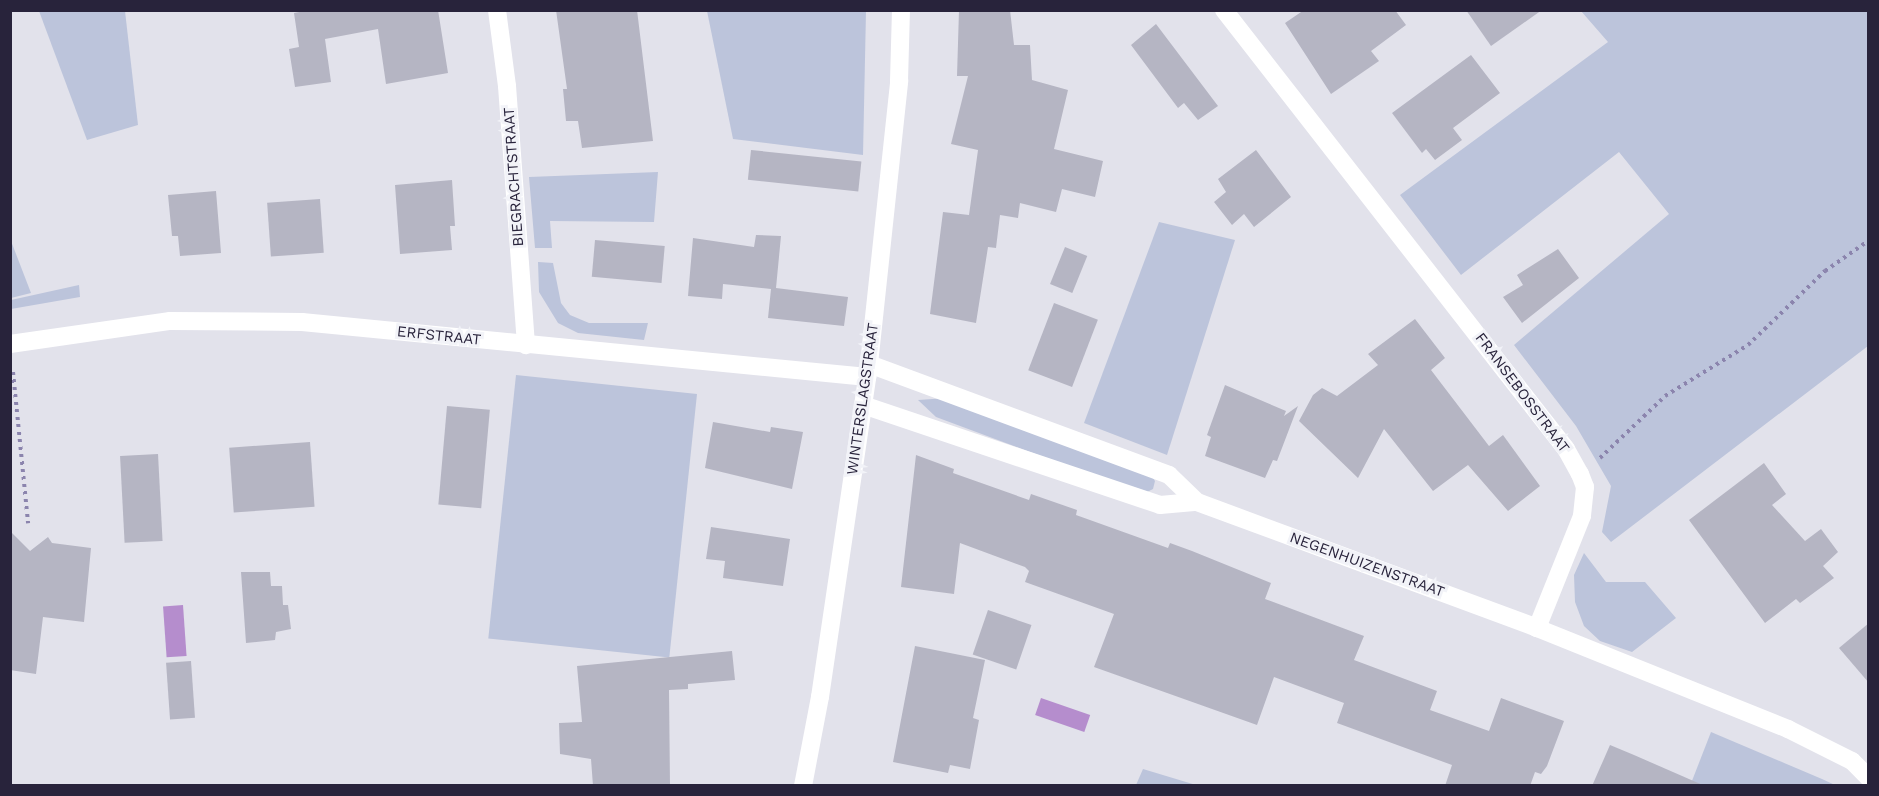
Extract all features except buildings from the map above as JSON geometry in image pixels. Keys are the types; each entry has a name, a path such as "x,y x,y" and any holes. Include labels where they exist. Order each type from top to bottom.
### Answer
{"street":[{"name":"BIEGRACHTSTRAAT","path":"497,10 507,86 525,345"},
{"name":"WINTERSLAGSTRAAT","path":"803,786 820,697 868,371 899,81 901,10"},
{"name":"FRANSEBOSSTRAAT","path":"1224,10 1566,449 1580,474 1585,487 1582,516 1537,628"},
{"name":"ERFSTRAAT","path":"10,344 182,321 302,322 525,345 868,371"},
{"name":"NEGENHUIZENSTRAAT","path":"868,371 1169,475 1197,502 1537,628"},
{"name":"NEGENHUIZENSTRAAT","path":"863,405 1160,505 1197,502"},
{"path":"1537,628 1788,729 1852,761 1869,777"}],"path":[{"path":"1591,467 1665,396 1748,345 1825,271 1869,241"},
{"path":"13,372 28,523"}],"shaded area":[{"path":"39,11 125,11 138,125 87,140"},
{"path":"707,11 866,11 863,155 733,139"},
{"path":"1581,11 1868,11 1868,346 1611,542 1602,532 1611,486 1576,426 1514,345 1669,214 1619,152 1461,275 1400,195 1608,42"},
{"path":"658,172 654,222 550,221 552,248 535,248 529,177"},
{"path":"1159,222 1235,240 1167,455 1084,423"},
{"path":"11,241 31,293 10,298"},
{"path":"538,262 553,263 561,303 570,315 589,323 648,323 644,340 578,333 558,323 539,292"},
{"path":"79,285 80,297 11,309 11,300"},
{"path":"516,375 697,394 669,658 488,639"},
{"path":"947,398 1151,475 1155,481 1153,489 1143,494 936,417 918,400"},
{"path":"1584,553 1606,582 1645,582 1676,618 1632,652 1600,641 1584,626 1575,602 1574,575"},
{"path":"183,605 187,656 167,657 163,606"},
{"path":"1041,698 1090,715 1084,732 1035,715"},
{"path":"1711,732 1822,779 1835,785 1690,786"},
{"path":"1143,769 1196,785 1136,785"}]}
